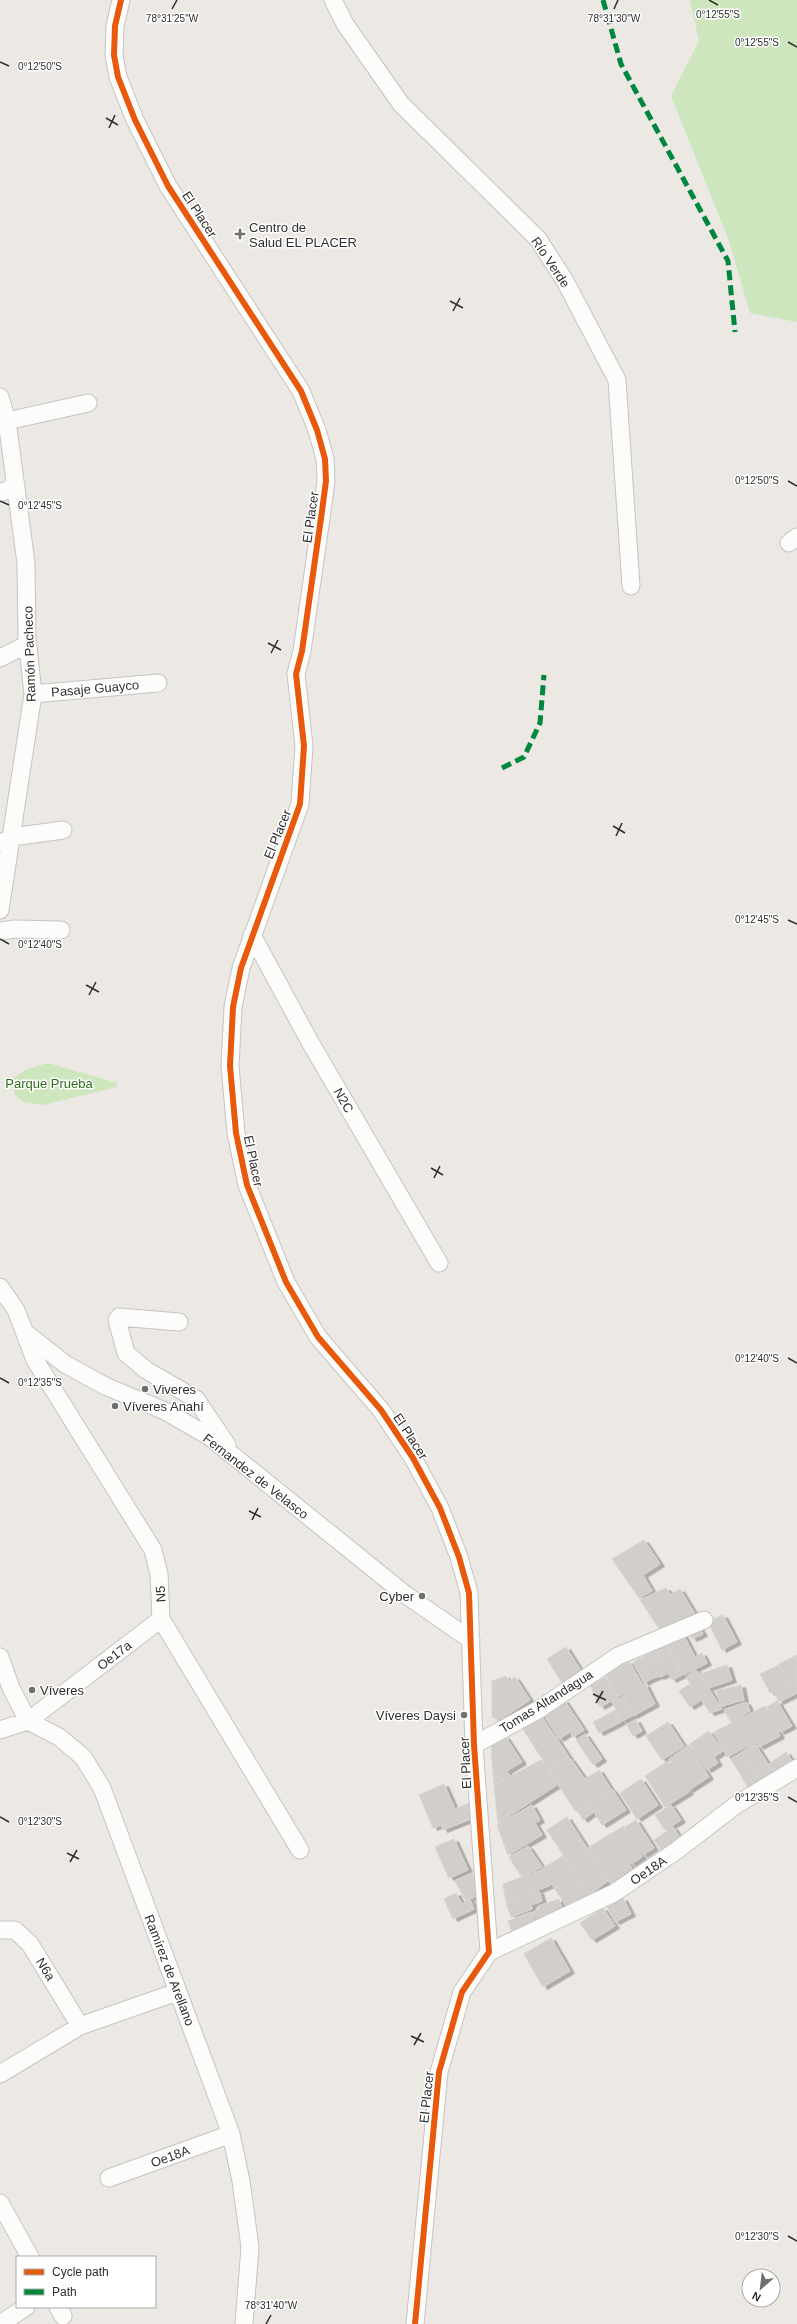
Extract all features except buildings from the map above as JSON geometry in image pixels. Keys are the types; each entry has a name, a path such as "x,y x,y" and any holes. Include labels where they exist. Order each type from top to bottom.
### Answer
{"street":[{"name":"El Placer","path":"121,0 115,26 114,55 118,77 135,120 168,186 301,392 317,430 325,459 326,481 302,651 296,674 304,746 300,804 241,968 233,1006 230,1066 236,1133 246,1186 286,1282 318,1337 381,1410 413,1458 440,1508 459,1557 469,1592 472,1640 474,1745 489,1952 462,1992 439,2072 416,2324"},
{"name":"Río Verde","path":"333,0 345,24 401,104 538,239 565,282 617,380 631,586"},
{"name":"Ramón Pacheco","path":"0,397 7,421 26,563 28,644 33,694 6,840 0,910"},
{"path":"7,421 88,403"},
{"path":"0,493 16,486"},
{"path":"0,658 28,644"},
{"name":"Pasaje Guayco","path":"33,694 158,683"},
{"path":"6,840 63,830"},
{"path":"0,931 15,929 61,930"},
{"name":"N2C","path":"252,935 310,1042 438,1263"},
{"name":"N5","path":"0,1287 16,1310 27,1334 38,1365 153,1550 159,1574 162,1619 300,1850"},
{"path":"179,1322 119,1316 117,1320 126,1353 151,1373 196,1399 234,1457"},
{"name":"Fernandez de Velasco","path":"27,1334 65,1364 105,1386 165,1411 210,1437 406,1595 472,1640"},
{"name":"Oe17a","path":"0,1730 28,1721 162,1619"},
{"name":"Tomas Altandagua","path":"474,1745 538,1710 618,1656 704,1620"},
{"path":"0,1657 11,1688 28,1721"},
{"name":"Ramírez de Arellano","path":"28,1721 60,1737 83,1757 102,1788 231,2134 242,2181 250,2247 244,2324"},
{"name":"Oe18A","path":"489,1952 614,1893 676,1851 736,1805 797,1768"},
{"name":"N6a","path":"0,1930 15,1930 30,1944 80,2026"},
{"path":"0,2074 80,2026 178,1992"},
{"name":"Oe18A","path":"109,2178 231,2134"},
{"path":"0,2203 29,2256"},
{"path":"0,2324 24,2308"}],"green space":[{"path":"690,0 797,0 797,322 750,313 729,241 671,96 699,41"},
{"name":"Parque Prueba","path":"48,1063 117,1083 117,1087 43,1105 24,1102 15,1095 12,1079 25,1070"}],"marked path":[{"path":"603,0 621,64 728,261 735,332"},
{"path":"502,768 524,757 540,723 544,675"}],"cycle path":[{"path":"121,0 115,26 114,55 118,77 135,120 168,186 301,391 317,430 325,459 326,481 322,511 302,651 296,674 304,746 300,804 241,968 233,1007 230,1066 236,1133 247,1185 286,1282 318,1337 381,1410 413,1458 440,1508 459,1557 469,1593 474,1745 489,1952 462,1992 439,2072 415,2324"}],"place":[{"name":"Centro de Salud EL PLACER","path":"240,234"},
{"name":"Viveres","path":"145,1389"},
{"name":"Víveres Anahí","path":"115,1406"},
{"name":"Cyber","path":"422,1596"},
{"name":"Víveres","path":"32,1690"},
{"name":"Víveres Daysi","path":"464,1715"}]}
